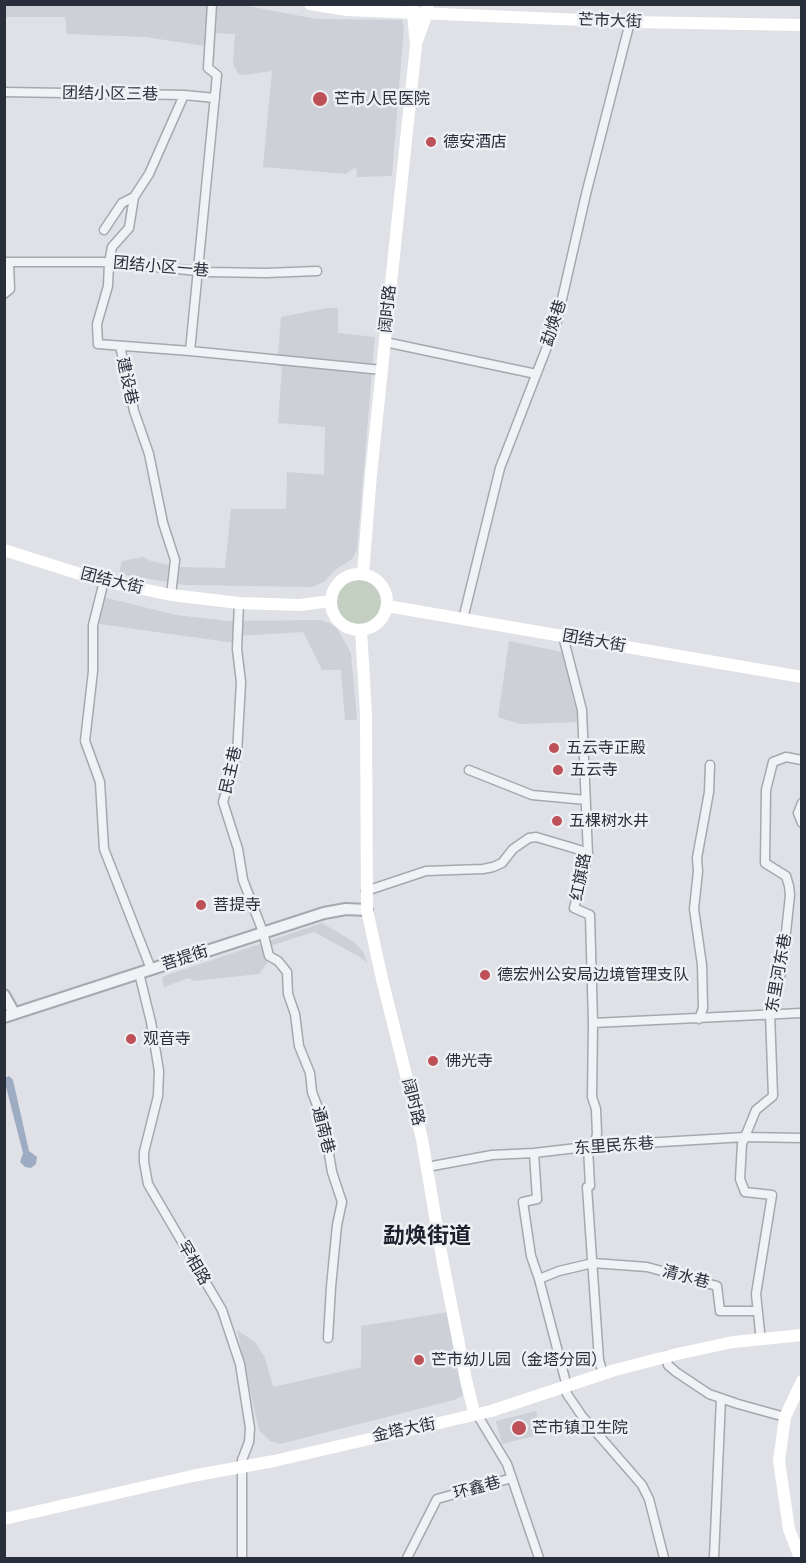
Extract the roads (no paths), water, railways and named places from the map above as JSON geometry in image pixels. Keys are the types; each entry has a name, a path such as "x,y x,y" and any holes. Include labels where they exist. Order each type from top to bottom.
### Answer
{"main road":[{"name":"芒市大街","path":"310,4 347,10 412,8 630,22 801,25"},
{"path":"412,8 416,45"},
{"path":"416,45 428,9"},
{"name":"阔时路","path":"363,573 416,45"},
{"name":"团结大街","path":"4,550 104,581 171,595 239,603 300,605 331,601"},
{"path":"354,573 363,573 379,582 387,597 387,606 378,623 361,630 343,625 336,619 331,601 332,592 337,583 354,573"},
{"name":"团结大街","path":"387,606 801,677"},
{"name":"阔时路","path":"361,630 366,714 367,910 422,1139 466,1380 475,1411"},
{"name":"金塔大街","path":"565,1383 601,1367 675,1347 732,1335 801,1328"},
{"name":"金塔大街","path":"4,1519 475,1411 496,1402 666,1356 733,1342 801,1335"},
{"path":"800,1558 789,1529 779,1461 785,1417 801,1381"},
{"name":"金塔大街","path":"4,1511 242,1463"}],"street":[{"path":"190,351 218,75 208,68 212,4"},
{"name":"勐焕巷","path":"463,619 500,468 557,321 586,194 630,22"},
{"name":"团结小区三巷","path":"4,92 184,95 215,98"},
{"name":"建设巷","path":"171,595 175,560 163,523 149,454 134,411 120,346 98,344 96,324 108,286 112,247 129,228 134,197 149,174 184,95"},
{"path":"104,230 122,203 134,197"},
{"path":"4,294 10,290 7,262"},
{"name":"团结小区一巷","path":"7,262 109,263 199,271 266,273 317,271"},
{"path":"385,342 537,374"},
{"path":"120,346 382,370"},
{"path":"104,581 93,625 93,671 85,741 100,782 104,849 151,969"},
{"name":"民主巷","path":"239,603 237,649 241,682 237,754 223,802 238,849 243,880 263,932"},
{"name":"红旗路","path":"563,636 582,710 588,855 574,908 590,915 593,1023 592,1097 596,1109 597,1134 591,1147"},
{"name":"东里河东巷","path":"760,1332 757,1311 759,1271 772,1196 745,1192 740,1179 742,1144 756,1110 773,1096 770,1013 782,970 790,895 786,876 765,862 766,790 773,762 786,757 801,760"},
{"path":"699,1019 703,1008 702,964 694,909 697,858 709,792 710,765"},
{"path":"469,770 532,795 586,800"},
{"path":"801,803 798,813 801,823"},
{"path":"366,891 426,871 483,870 502,863 524,840 536,837 580,850 588,855"},
{"name":"菩提街","path":"9,1015 324,914 346,909 367,910"},
{"name":"通南巷","path":"263,932 269,956 278,961 287,972 288,994 295,1014 299,1046 310,1073 312,1092 324,1124 332,1172 342,1202 337,1225 328,1338"},
{"name":"罕相路","path":"139,973 151,1022 159,1071 158,1096 144,1152 148,1184 222,1310 240,1364 250,1428 249,1442 242,1463 242,1558"},
{"path":"4,995 9,1015"},
{"path":"593,1023 801,1013"},
{"name":"东里民东巷","path":"427,1167 492,1155 591,1147 745,1137 801,1138"},
{"path":"591,1147 590,1186 587,1187 601,1367"},
{"path":"534,1153 537,1199 523,1202 531,1256 567,1394 582,1416 642,1485 648,1499 663,1558"},
{"name":"清水巷","path":"539,1280 559,1271 593,1263 647,1267 717,1286 720,1311 757,1311"},
{"path":"666,1356 668,1365 709,1394 785,1417"},
{"path":"714,1558 721,1398"},
{"name":"阔时路","path":"475,1411 507,1464 539,1558"},
{"name":"环鑫巷","path":"407,1558 437,1499 512,1478"}],"water":[{"path":"9,1076 13,1080 29,1151 37,1157 36,1164 31,1168 25,1167 20,1162 23,1153 5,1083 5,1078"}],"place":[{"name":"芒市人民医院","path":"320,99"},
{"name":"德安酒店","path":"431,142"},
{"name":"五云寺正殿","path":"554,748"},
{"name":"五云寺","path":"558,770"},
{"name":"五棵树水井","path":"557,821"},
{"name":"菩提寺","path":"201,905"},
{"name":"德宏州公安局边境管理支队","path":"485,975"},
{"name":"观音寺","path":"131,1039"},
{"name":"佛光寺","path":"433,1061"},
{"name":"芒市幼儿园（金塔分园）","path":"419,1360"},
{"name":"芒市镇卫生院","path":"519,1428"}],"district":[{"name":"勐焕街道","path":"427,1236"}]}
